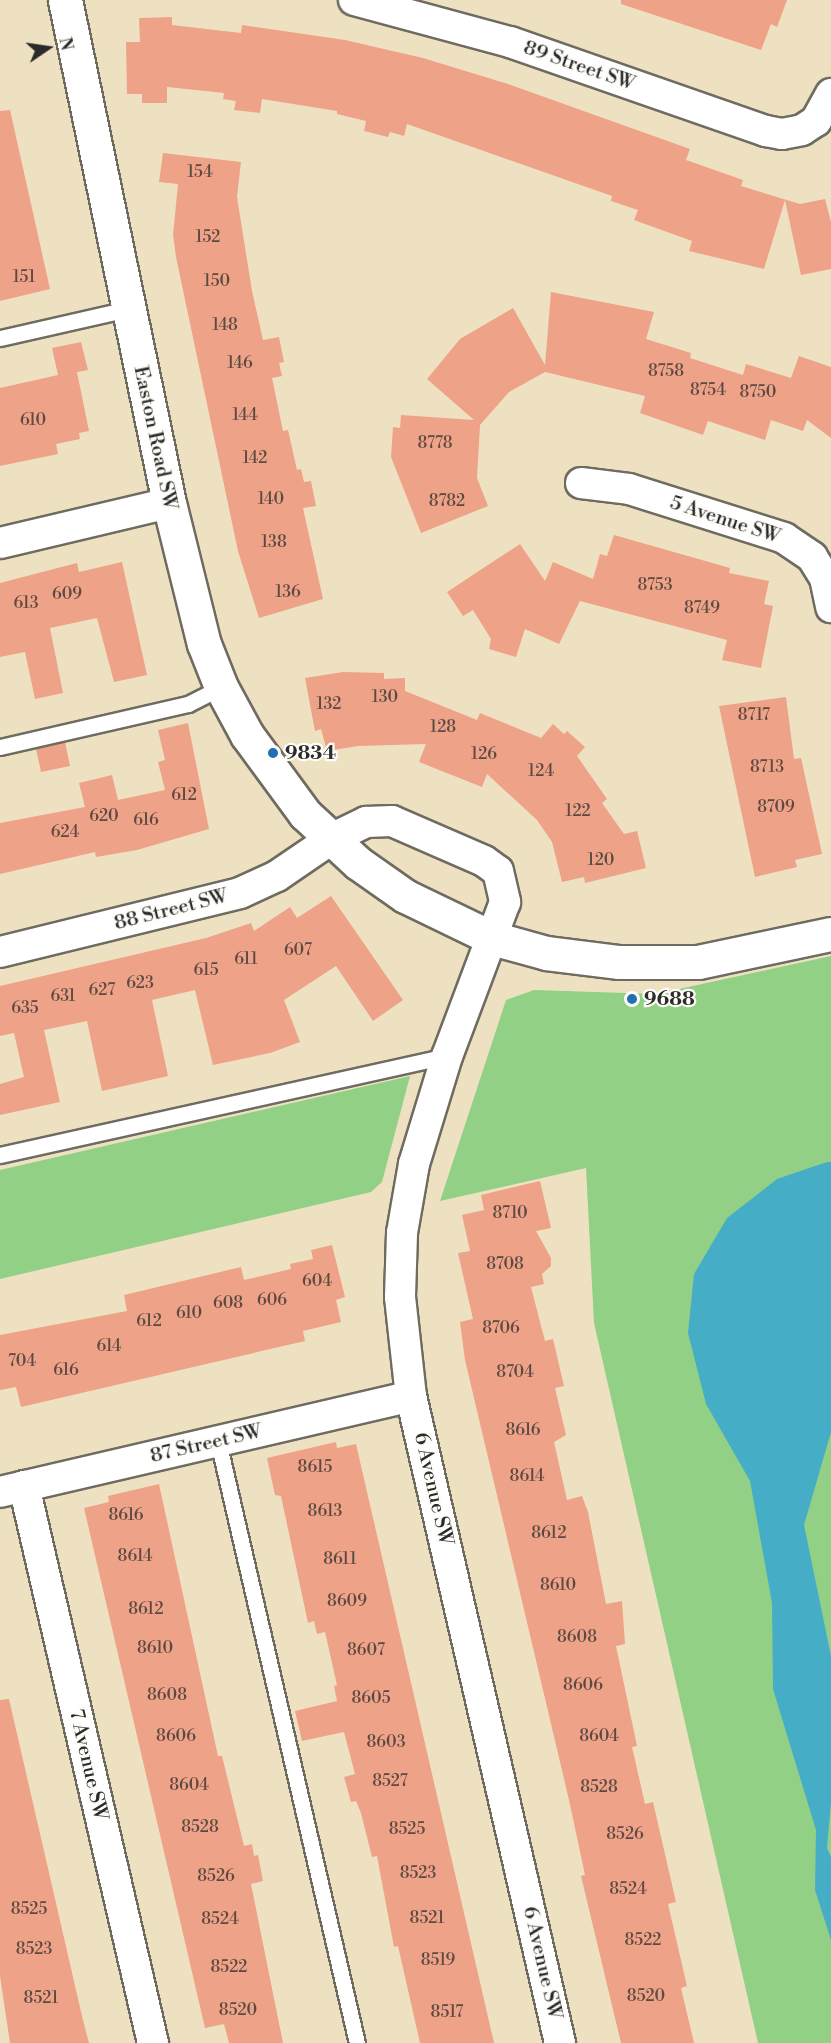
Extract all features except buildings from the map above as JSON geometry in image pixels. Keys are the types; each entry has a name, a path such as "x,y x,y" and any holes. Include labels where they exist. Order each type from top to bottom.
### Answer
{"street":[{"name":"Easton Road SW","path":"65,0 128,309 191,598 221,687 276,777 331,839 405,896 492,938 576,958 664,964 730,957 831,934"},
{"name":"89 Street SW","path":"354,0 510,42 766,131 782,134 802,130 816,121 831,94"},
{"name":"5 Avenue SW","path":"581,483 630,489 784,538 812,557 825,579 831,607"},
{"path":"0,543 169,503"},
{"path":"331,839 366,822 392,821 484,861 498,871 505,894 492,938"},
{"name":"88 Street SW","path":"0,952 240,892 277,876 331,839"},
{"name":"6 Avenue SW","path":"492,938 447,1056 414,1164 402,1233 400,1297 411,1396 560,2043"},
{"name":"87 Street SW","path":"12,1489 411,1396"},
{"name":"7 Avenue SW","path":"12,1489 153,2043"}],"lane":[{"path":"0,338 128,309"},
{"path":"0,747 188,704 221,687"},
{"path":"0,1155 447,1056"},
{"path":"218,1441 357,2043"}],"green space":[{"path":"831,956 831,2043 758,2043 594,1323 586,1168 440,1201 506,1000 534,990 656,994"},
{"path":"410,1076 382,1182 371,1192 0,1279 0,1170"}],"water":[{"path":"831,1162 831,1432 804,1525 831,1656 831,1802 827,1848 831,1857 831,1940 815,1890 816,1830 773,1689 772,1603 750,1481 706,1404 688,1333 694,1274 727,1218 777,1179"}],"place":[{"name":"9834","path":"273,753"},
{"name":"9688","path":"632,999"}]}
